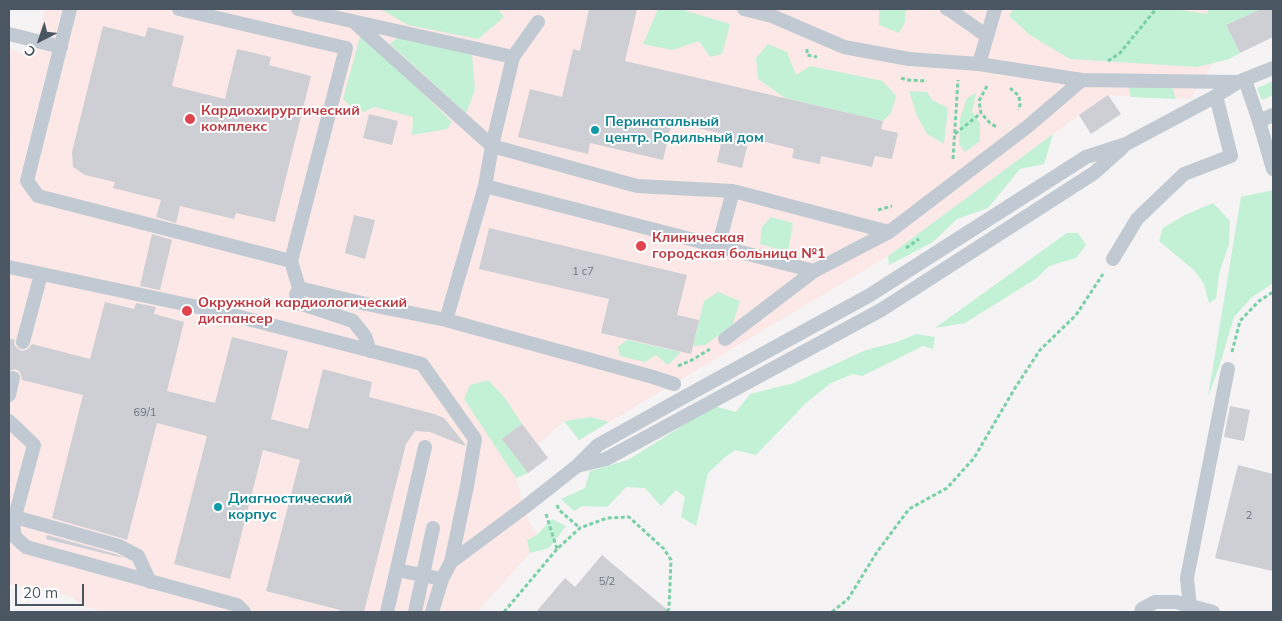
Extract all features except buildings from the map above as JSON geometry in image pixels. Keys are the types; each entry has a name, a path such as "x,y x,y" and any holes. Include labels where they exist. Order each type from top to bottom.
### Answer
{"lane":[{"path":"70,9 27,181 38,196 291,261"},
{"path":"179,9 346,48 291,261 299,288 296,296 299,303 352,321 365,336 370,351"},
{"path":"298,9 513,58"},
{"path":"744,9 773,12 807,31 844,47 909,59 978,64 1082,80 1242,81"},
{"path":"947,9 987,36"},
{"path":"978,64 994,9"},
{"path":"354,22 492,146 637,186 733,191 889,232"},
{"path":"446,320 484,186 513,58 538,22"},
{"path":"9,34 61,47"},
{"path":"451,562 577,466 598,445 870,295 1086,157 1126,144 1242,81 1273,68"},
{"path":"725,339 814,271 889,232 1027,127 1082,80"},
{"path":"1242,81 1259,121 1273,168"},
{"path":"1114,259 1137,219 1184,174 1231,156 1216,96"},
{"path":"1259,121 1273,115"},
{"path":"577,466 606,459 881,310 1094,173 1126,144"},
{"path":"484,186 814,271"},
{"path":"718,247 733,191"},
{"path":"1004,210 1012,225"},
{"path":"9,267 217,311 422,364 475,439 451,562 442,579 432,612"},
{"path":"23,342 41,274"},
{"path":"299,288 446,320 653,376 674,384"},
{"path":"1189,610 1187,578 1228,369"},
{"path":"9,395 13,378"},
{"path":"9,421 34,445 13,514 15,537 26,547 237,605 244,612"},
{"path":"387,612 425,447"},
{"path":"13,514 119,546 138,556 150,582"},
{"path":"415,612 433,528"},
{"path":"397,570 442,579"},
{"path":"1141,612 1142,609 1155,602 1176,602 1189,610 1213,612"}],"path":[{"path":"1082,80 1120,53 1156,9"},
{"path":"807,31 807,54 825,59"},
{"path":"952,184 959,62"},
{"path":"898,78 932,81"},
{"path":"957,82 965,83"},
{"path":"980,85 996,87"},
{"path":"987,86 979,101 981,113 990,123 1000,129 994,134"},
{"path":"1004,88 1012,89 1019,96 1020,105 1016,115"},
{"path":"955,134 981,113"},
{"path":"877,210 896,205"},
{"path":"906,219 930,256"},
{"path":"832,612 848,599 877,552 909,509 947,488 974,458 1040,350 1076,315 1114,259"},
{"path":"1228,369 1240,321 1259,301 1273,292"},
{"path":"653,376 692,360 725,339"},
{"path":"559,510 580,528"},
{"path":"546,513 557,550"},
{"path":"504,612 557,550 580,528 607,518 628,517 664,549 672,560 669,609 666,612"}],"shaded area":[{"path":"45,9 1227,9 1218,55 1190,99 1108,95 888,256 579,440 564,421 538,444 547,458 528,473 516,478 528,519 542,543 530,553 477,612 100,612 81,605 71,596 9,584 9,53 11,48 14,51 32,55"}],"green space":[{"path":"380,9 498,9 504,17 478,39 408,25"},
{"path":"658,9 680,9 730,24 722,54 710,57 699,41 672,50 643,44"},
{"path":"879,9 906,9 905,22 899,33 879,25"},
{"path":"1013,9 1174,9 1207,14 1209,9 1261,9 1226,25 1240,53 1229,59 1197,67 1070,59 1030,35 1009,16"},
{"path":"399,36 472,55 475,90 466,113 390,44"},
{"path":"360,37 380,52 452,122 447,129 412,135 413,117 374,107 364,112 351,107 343,99"},
{"path":"768,44 787,52 796,75 810,66 883,81 896,96 891,113 883,121 785,98 758,79 756,58"},
{"path":"1273,81 1273,95 1262,100 1257,88"},
{"path":"1128,85 1172,87 1176,99 1131,97"},
{"path":"909,91 927,92 932,100 948,108 944,144 927,134 917,116"},
{"path":"976,93 972,111 980,124 980,141 965,152 959,144 960,119 967,98"},
{"path":"1053,134 1044,164 1020,169 988,208 957,219 933,242 889,265 888,256"},
{"path":"1273,190 1273,283 1251,298 1234,317 1208,397 1241,197"},
{"path":"1213,203 1230,221 1229,244 1219,274 1216,299 1209,303 1204,284 1195,271 1159,241 1163,228 1185,215"},
{"path":"771,217 793,223 788,252 760,244 762,227"},
{"path":"1067,233 1078,233 1086,245 1076,258 1049,266 1037,278 965,323 935,328"},
{"path":"718,292 740,301 732,326 705,345 693,346 704,301"},
{"path":"916,334 935,337 933,349 923,346 862,376 853,374 831,383 806,403 756,455 735,450 724,458 708,473 696,526 681,517 685,497 676,490 661,506 645,488 626,487 607,507 582,506 574,511 561,499 585,488 590,471 628,460 714,406 736,412 750,394 794,383 866,350 897,342"},
{"path":"627,340 681,352 668,365 656,355 645,362 620,356 618,347"},
{"path":"488,380 505,398 522,424 502,439 528,473 516,478 464,399 470,385"},
{"path":"591,417 609,422 579,440 564,421"},
{"path":"552,519 566,526 549,548 530,553 527,540 537,535"}],"place":[{"name":"Кардиохирургический комплекс","path":"190,119"},
{"name":"Перинатальный центр. Родильный дом","path":"595,130"},
{"name":"Клиническая городская больница №1","path":"641,246"},
{"name":"Окружной кардиологический диспансер","path":"187,311"},
{"name":"Диагностический корпус","path":"218,507"}]}
